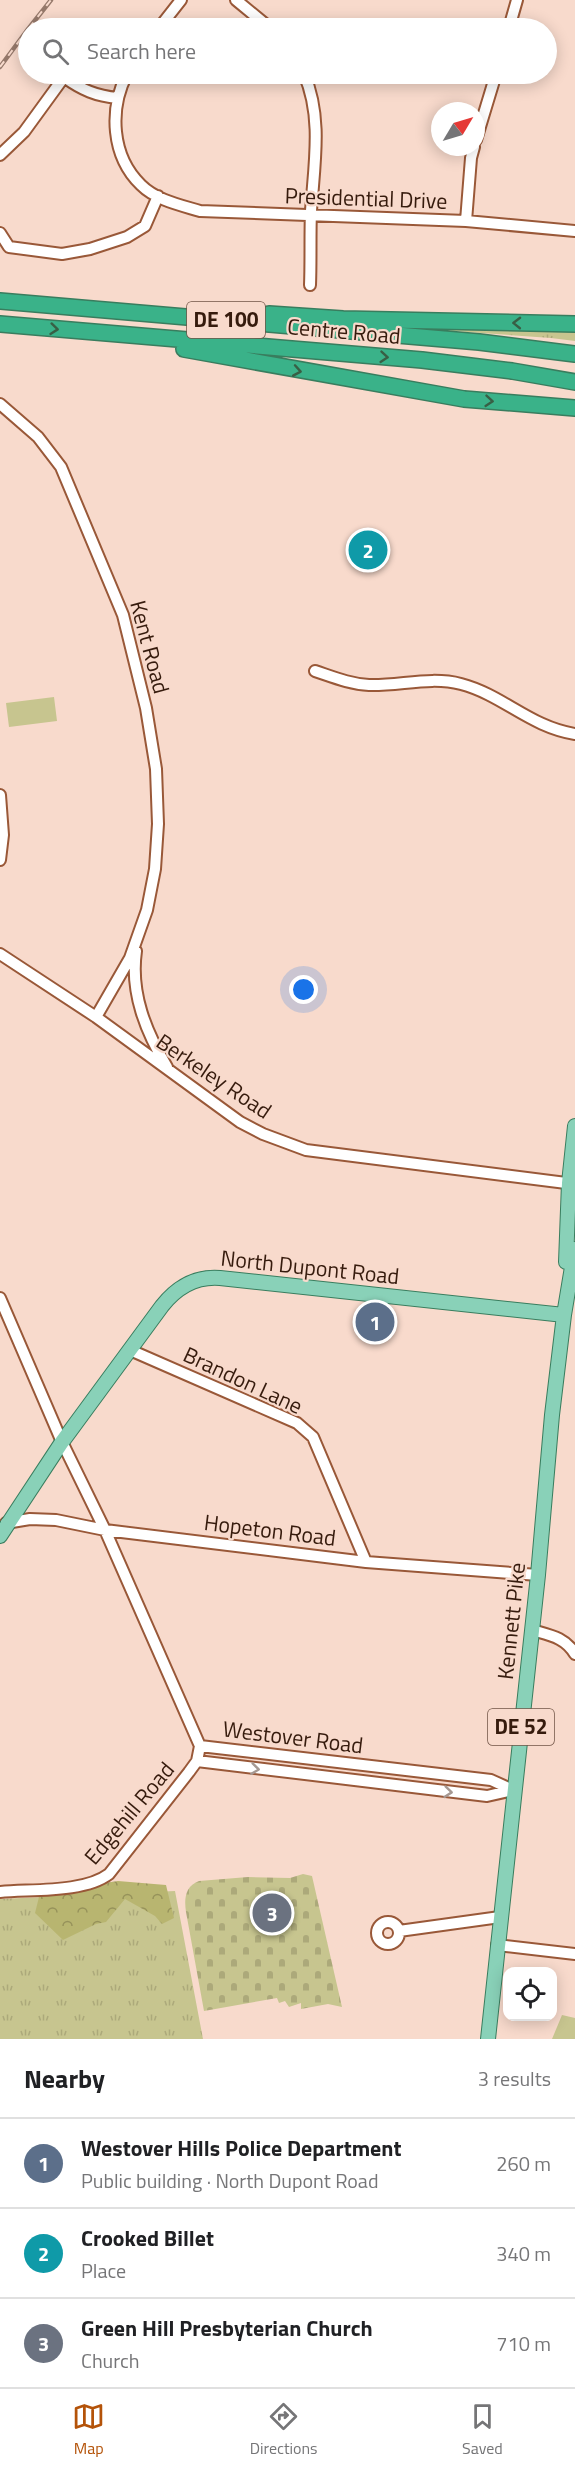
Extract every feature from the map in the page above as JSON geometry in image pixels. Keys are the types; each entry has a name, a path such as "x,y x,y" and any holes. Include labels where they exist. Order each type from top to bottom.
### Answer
{"highway":[{"name":"Centre Road","path":"0,301 479,342 575,354"},
{"path":"65,306 124,305 344,319 575,324"},
{"name":"Centre Road","path":"0,324 423,360 512,371 575,382"},
{"path":"108,334 292,370 464,399 575,408"},
{"path":"479,342 515,341 575,346"}],"main road":[{"name":"Kennett Pike","path":"569,1315 575,1126"},
{"name":"Kennett Pike","path":"488,2039 513,1790 538,1575 552,1415 569,1315 575,1249"},
{"name":"North Dupont Road","path":"0,1536 5,1523 130,1350 171,1295 188,1283 205,1278 569,1315"}],"street":[{"path":"167,18 181,0"},
{"path":"236,0 258,18"},
{"path":"512,18 517,0"},
{"path":"0,156 24,132 59,84"},
{"path":"73,84 97,96 118,98"},
{"name":"Presidential Drive","path":"123,84 118,98 115,128 122,159 141,185 168,202 200,211 466,221 575,231"},
{"path":"308,84 314,102 317,129 311,215 310,285"},
{"path":"485,110 493,84"},
{"path":"466,221 472,156"},
{"path":"0,234 9,247 62,254 90,249 127,237 145,226 158,196"},
{"name":"Kent Road","path":"0,404 38,437 62,466 105,568 130,639 148,718 156,769 158,824 155,869 147,910 130,958 96,1017"},
{"path":"315,671 340,680 366,685 427,680 462,684 487,694 538,724 575,734"},
{"path":"0,795 3,835 0,860"},
{"name":"Kent Road","path":"139,933 134,965 136,989 151,1038 170,1071"},
{"name":"Berkeley Road","path":"0,954 96,1017 240,1122 263,1134 306,1150 572,1184"},
{"name":"Westover Road","path":"0,1298 62,1442 105,1530 200,1746 491,1780 513,1790"},
{"name":"Brandon Lane","path":"130,1350 297,1423 313,1437 366,1562"},
{"name":"Hopeton Road","path":"5,1523 56,1520 105,1530 366,1562 538,1575"},
{"path":"532,1630 557,1637 567,1643 575,1654"},
{"name":"Edgehill Road","path":"0,1892 84,1885 100,1881 109,1874 196,1761 200,1746"},
{"name":"Westover Road","path":"196,1761 488,1796 513,1790"},
{"path":"399,1930 500,1917"},
{"path":"497,1945 575,1954"}],"green space":[{"path":"383,326 575,327 575,341 551,338"},
{"path":"54,697 57,721 9,727 6,703"},
{"path":"303,1874 312,1876 342,2007 328,2004 301,2009 301,2003 289,2007 285,2001 279,2003 277,1998 204,2011 186,1912 185,1902 188,1890 199,1881 248,1877 290,1878"},
{"path":"118,1881 166,1885 174,1918 162,1924 155,1916 125,1899 106,1922 96,1924 63,1940 35,1913 40,1893"},
{"path":"175,1891 203,2039 0,2039 0,1899"},
{"path":"562,2015 575,2018 575,2039 552,2039"}],"railway":[{"path":"37,18 51,0"},
{"path":"0,67 18,43"}],"place":[{"name":"Crooked Billet","path":"368,550"},
{"name":"Westover Hills Police Department","path":"375,1322"},
{"name":"Green Hill Presbyterian Church","path":"272,1913"}]}
